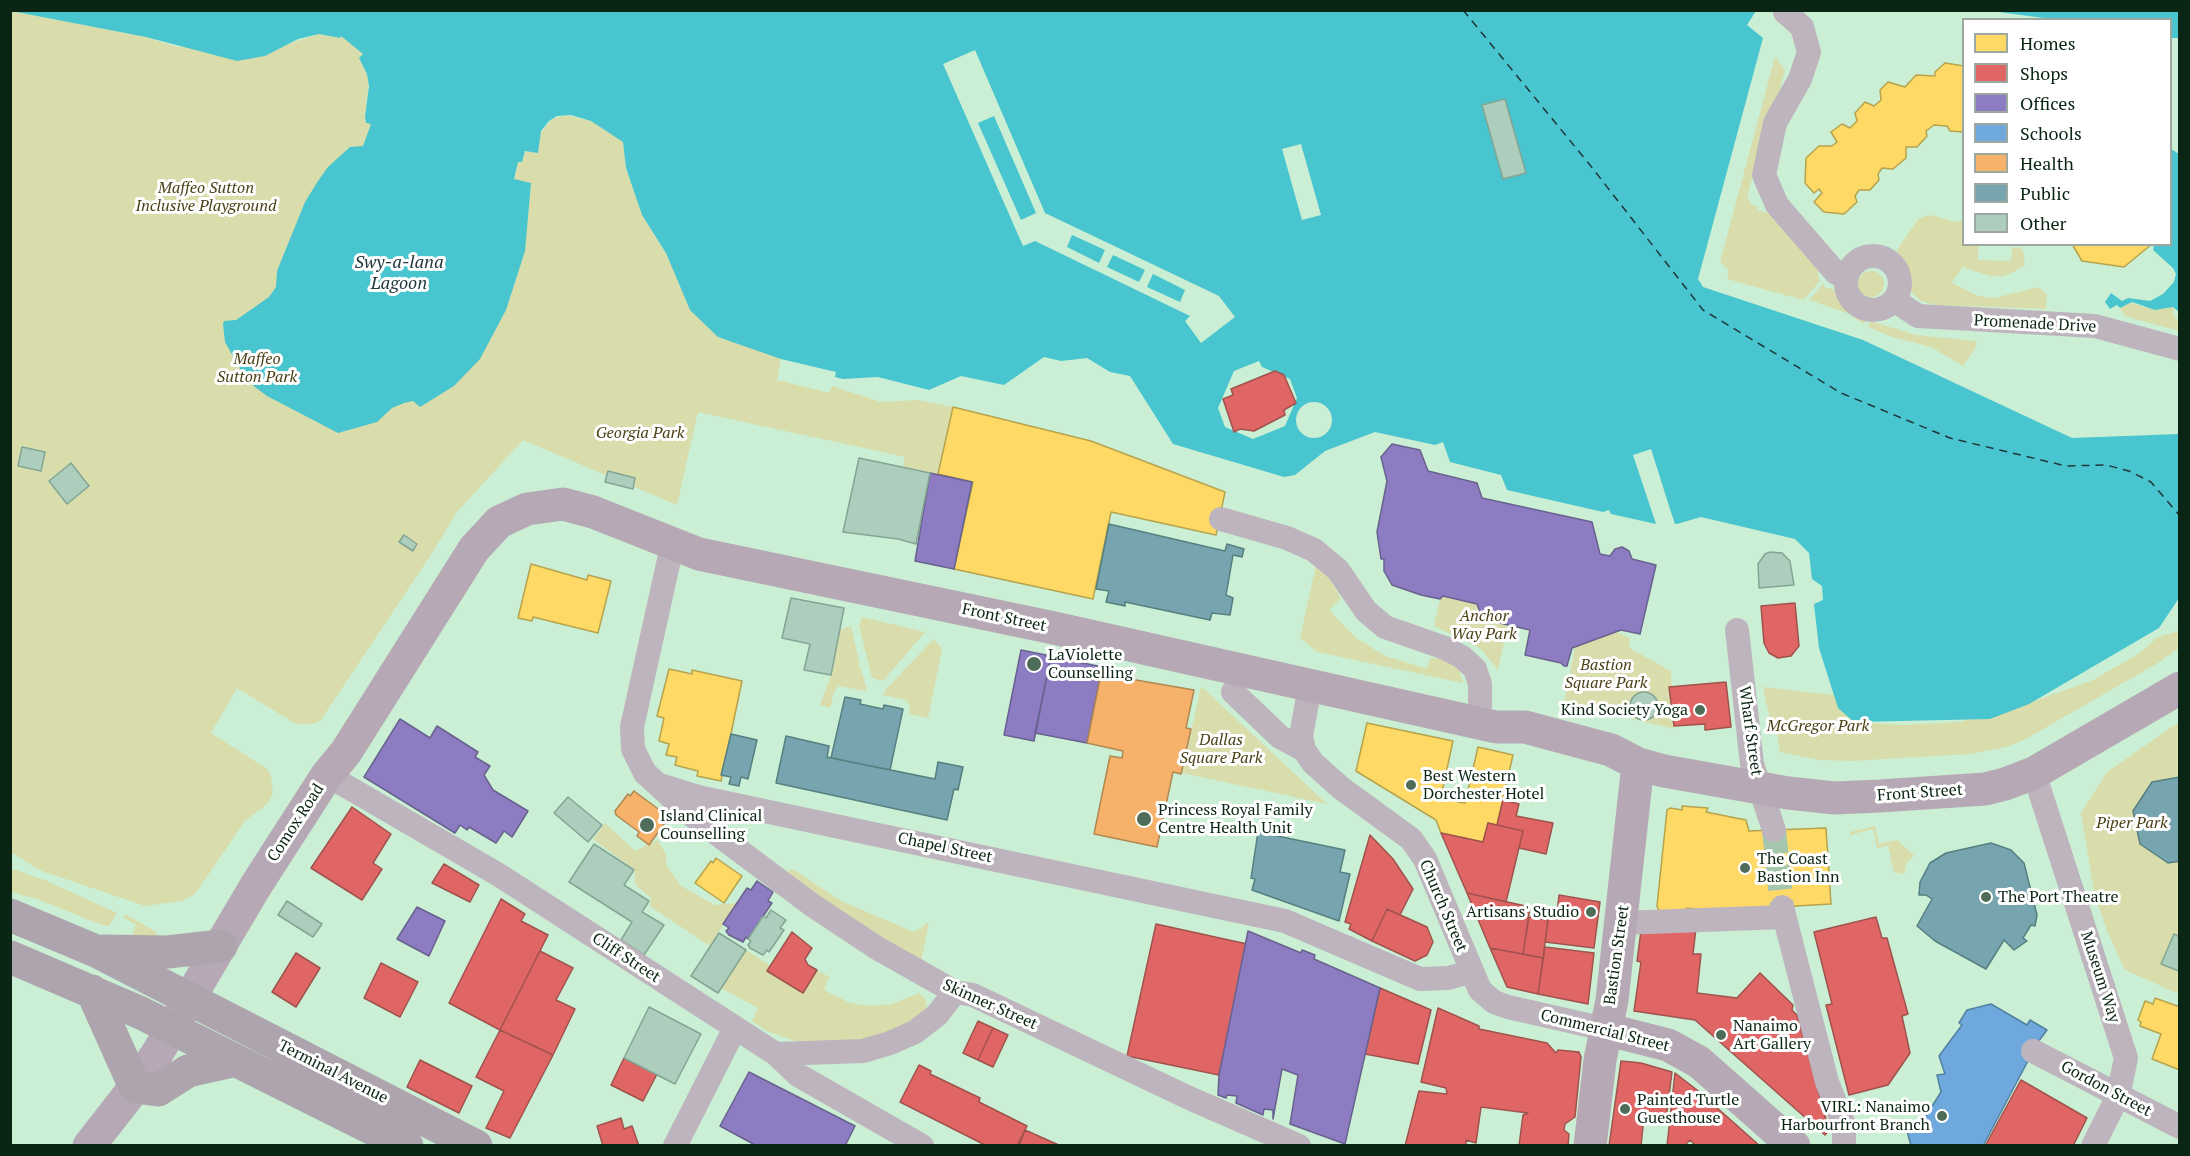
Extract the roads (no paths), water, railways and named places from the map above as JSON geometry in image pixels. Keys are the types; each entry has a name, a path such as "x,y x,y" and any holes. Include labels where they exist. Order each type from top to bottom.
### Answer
{"highway":[{"name":"Terminal Avenue","path":"10,915 96,951 476,1146"},
{"path":"96,951 167,952 221,946"},
{"name":"Terminal Avenue","path":"10,957 92,991 172,1029 407,1146"},
{"path":"92,991 135,1087 158,1090 188,1071 233,1061"}],"street":[{"path":"1785,12 1802,27 1809,52 1800,79 1775,123 1764,175 1777,205 1836,273 1847,277"},
{"path":"1880,257 1888,261 1898,274 1898,292 1894,300 1879,309 1862,308 1849,296 1847,277 1849,270 1862,258 1880,257"},
{"name":"Promenade Drive","path":"1894,300 1918,316 2095,326 2180,349"},
{"name":"Front Street","path":"518,512 545,505 563,504 593,512 672,546 699,554 1054,628 1486,724 1525,727 1616,752 1638,764 1760,790 1834,798 1985,789 2034,773 2180,688"},
{"name":"Comox Road","path":"89,1146 135,1087 190,999 255,887 327,775 346,752 474,549 499,522 518,512"},
{"path":"1221,519 1287,538 1314,550 1338,570 1366,611 1385,627 1445,648 1462,657 1475,669 1479,684 1480,705 1486,724"},
{"path":"657,784 637,761 633,749 632,727 672,546"},
{"name":"Wharf Street","path":"1737,630 1750,752 1774,830"},
{"path":"1304,750 1301,736 1310,686"},
{"name":"Church Street","path":"1233,692 1280,737 1304,750 1313,763 1341,788 1411,839 1425,859 1470,972 1480,990 1491,999"},
{"name":"Bastion Street","path":"1590,1146 1621,923 1638,764"},
{"name":"Museum Way","path":"2034,773 2124,1051 2125,1062 2118,1096 2093,1146"},
{"name":"Cliff Street","path":"327,775 499,875 776,1054 798,1075 922,1146"},
{"name":"Chapel Street","path":"657,784 681,792 1285,921 1420,979 1448,978 1470,972"},
{"name":"Skinner Street","path":"657,784 689,813 812,905 877,948 955,992 973,995 1187,1097 1299,1146"},
{"path":"733,846 732,819 737,804"},
{"path":"1621,923 1783,912 1827,1082 1844,1125 1845,1146"},
{"path":"776,1054 864,1051 890,1043 915,1032 937,1014 955,992"},
{"name":"Commercial Street","path":"1491,999 1508,1007 1668,1045 1699,1062 1794,1146"},
{"path":"675,1146 735,1029"},
{"name":"Gordon Street","path":"2033,1051 2180,1127"}],"water":[{"name":"Swy-a-lana Lagoon","path":"11,11 1756,11 1747,25 1763,38 1698,279 1703,287 1863,340 2072,438 2179,434 2179,598 2159,628 2029,704 1990,719 1854,722 1838,708 1819,648 1814,604 1823,600 1822,586 1812,579 1809,553 1795,539 1701,517 1677,524 1656,524 1611,514 1609,510 1603,512 1507,490 1501,475 1450,462 1443,442 1435,445 1375,432 1325,451 1295,475 1284,477 1173,444 1130,376 1110,372 1087,358 1061,361 1044,357 1004,385 961,376 929,390 878,377 843,379 835,377 836,372 781,359 718,337 690,310 666,253 642,215 626,168 623,142 591,121 571,115 557,116 549,121 541,131 538,153 525,151 522,162 518,162 514,179 531,183 525,251 506,310 480,359 454,386 420,407 413,401 404,403 392,408 377,422 338,433 267,396 247,381 225,342 223,324 224,321 236,320 269,297 276,287 277,271 305,202 318,181 328,167 350,147 363,146 371,124 366,123 365,117 369,86 367,74 359,58 363,54 341,36 340,38 319,34 298,39 265,56 237,61 146,37"},
{"path":"1991,11 2179,11 2179,38 2172,38 2172,18 2044,18"},
{"path":"2172,150 2179,154 2179,312 2173,307 2155,310 2132,302 2120,308 2117,305 2110,309 2105,302 2111,293 2122,301 2128,298 2150,301 2163,294 2174,282 2176,274 2173,268 2153,250 2154,246 2172,246"}],"tunnel":[{"path":"1774,830 1782,907"}],"place":[{"name":"LaViolette Counselling","path":"1034,664"},
{"name":"Kind Society Yoga","path":"1700,710"},
{"name":"Best Western Dorchester Hotel","path":"1411,785"},
{"name":"Princess Royal Family Centre Health Unit","path":"1144,819"},
{"name":"Island Clinical Counselling","path":"647,825"},
{"name":"The Coast Bastion Inn","path":"1745,868"},
{"name":"The Port Theatre","path":"1986,897"},
{"name":"Artisans' Studio","path":"1591,912"},
{"name":"Nanaimo Art Gallery","path":"1721,1035"},
{"name":"Painted Turtle Guesthouse","path":"1625,1109"},
{"name":"VIRL: Nanaimo Harbourfront Branch","path":"1942,1116"}],"park label":[{"name":"Maffeo Sutton Inclusive Playground","path":"206,197"},
{"name":"Maffeo Sutton Park","path":"257,368"},
{"name":"Georgia Park","path":"640,433"},
{"name":"Anchor Way Park","path":"1484,625"},
{"name":"Bastion Square Park","path":"1606,674"},
{"name":"McGregor Park","path":"1818,726"},
{"name":"Dallas Square Park","path":"1221,749"},
{"name":"Piper Park","path":"2132,823"}]}
